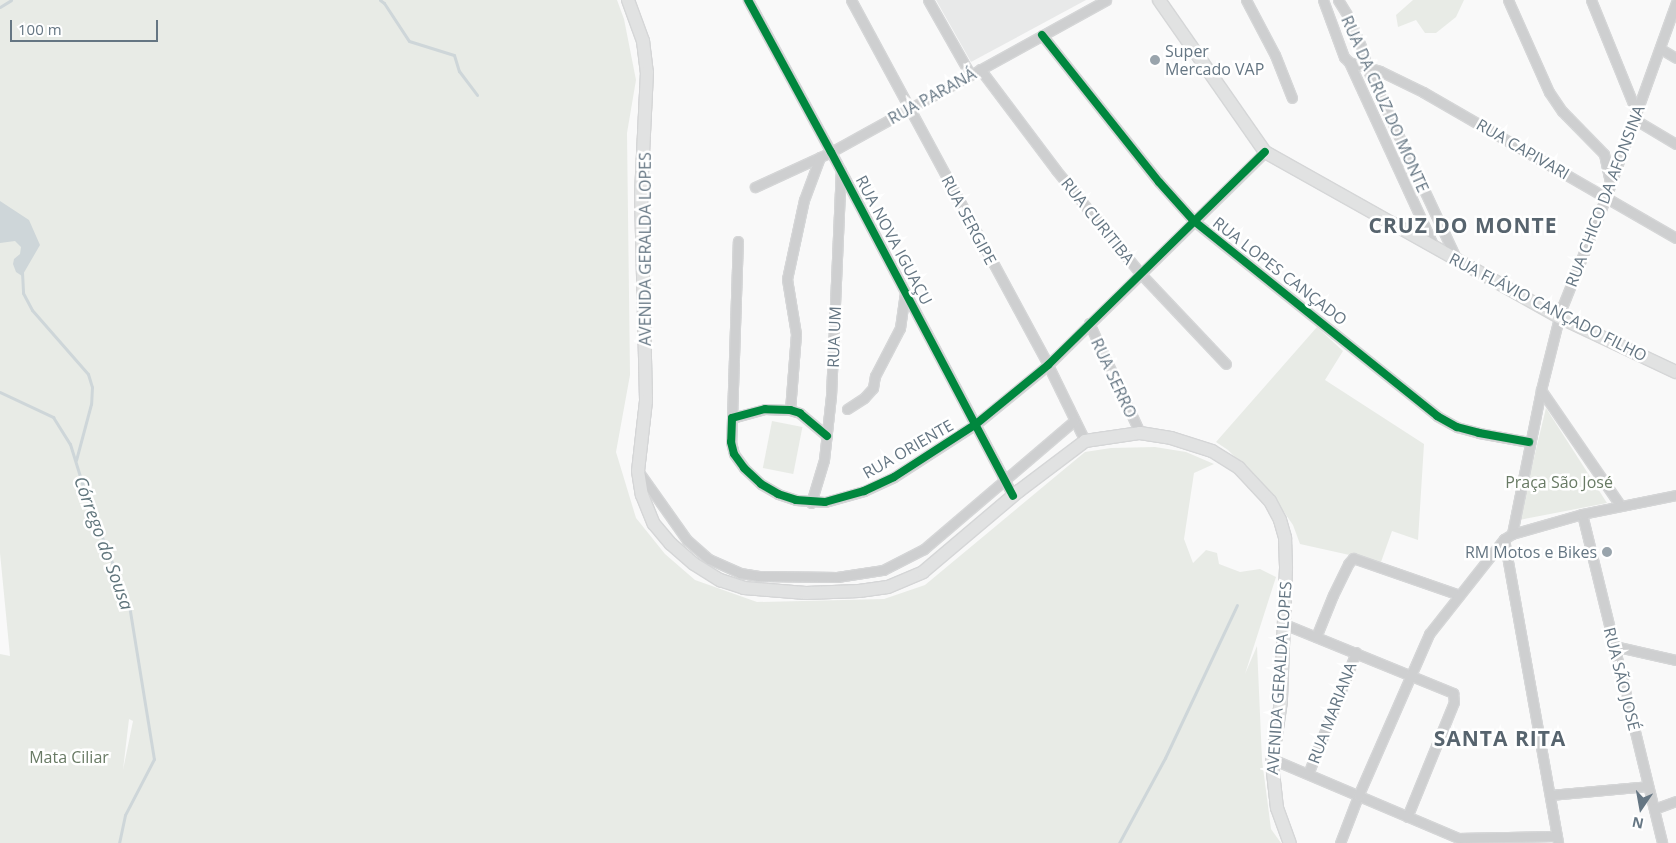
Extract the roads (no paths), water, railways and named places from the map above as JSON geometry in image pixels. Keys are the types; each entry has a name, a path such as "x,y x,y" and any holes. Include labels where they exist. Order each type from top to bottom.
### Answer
{"main road":[{"name":"AVENIDA GERALDA LOPES","path":"628,0 643,41 647,72 641,194 646,401 638,471 642,495 654,524 671,544 694,564 720,580 744,588 769,592 806,593 859,591 888,587 923,572 1012,496 1085,441 1140,433 1171,438 1212,451 1239,468 1270,501 1280,520 1285,538 1284,624 1280,701 1272,759 1277,808 1290,843"},
{"path":"1159,0 1265,152"},
{"name":"RUA FLÁVIO CANÇADO FILHO","path":"1265,152 1559,317 1676,372"}],"street":[{"name":"RUA NOVA IGUAÇU","path":"748,0 841,169 1012,496"},
{"name":"RUA SERGIPE","path":"851,0 1048,365 1074,422 1085,441"},
{"path":"928,0 970,74"},
{"name":"RUA PARANÁ","path":"755,187 831,152 1106,0"},
{"path":"1246,0 1275,55 1292,98"},
{"name":"RUA DA CRUZ DO MONTE","path":"1323,0 1344,58 1349,62 1434,248"},
{"name":"RUA DA CRUZ DO MONTE","path":"1338,0 1361,45 1366,66 1459,262"},
{"path":"1508,0 1549,92 1562,111 1604,154 1610,182"},
{"path":"1591,0 1635,115 1676,144"},
{"name":"RUA CHICO DA AFONSINA","path":"1541,390 1559,317 1606,197 1661,49 1676,3"},
{"name":"RUA LOPES CANÇADO","path":"1042,35 1160,182 1194,221 1437,416 1457,427 1529,442"},
{"path":"1661,49 1676,58"},
{"name":"RUA CAPIVARI","path":"1349,62 1366,66 1399,79 1676,238"},
{"name":"RUA CURITIBA","path":"980,69 1056,170 1140,273 1226,364"},
{"name":"RUA ORIENTE","path":"738,242 732,418 732,448 734,454 744,468 762,484 778,494 811,503 842,498 894,477 976,424 1048,365 1265,152"},
{"path":"790,410 796,334 787,279 804,200 820,157"},
{"name":"RUA UM","path":"811,503 822,471 827,436 833,367 841,169"},
{"path":"846,410 864,398 872,388 875,376 900,328 905,291"},
{"name":"RUA SERRO","path":"1089,323 1140,433"},
{"path":"1272,759 1407,817 1446,839 1558,839 1508,536 1541,390"},
{"path":"1541,390 1620,505"},
{"path":"732,418 765,409 790,410 806,417 827,436"},
{"path":"638,471 687,540 709,559 740,572 784,578 837,577 883,570 924,550 1074,422"},
{"path":"1340,843 1358,796 1429,634 1508,536 1582,514 1676,495"},
{"name":"RUA SÃO JOSÉ","path":"1582,514 1662,843"},
{"path":"1316,637 1333,595 1348,564 1353,558 1459,595"},
{"path":"1284,624 1454,693 1454,702 1407,817"},
{"path":"1614,646 1676,660"},
{"name":"RUA MARIANA","path":"1308,774 1356,652"},
{"path":"1550,795 1648,786"},
{"path":"1654,809 1676,801"}],"waterway":[{"path":"0,7 11,0"},
{"path":"380,0 384,3 409,41 454,55 459,71 477,95"},
{"path":"22,272 23,293 32,310 88,374 92,387 91,404 76,460"},
{"name":"Córrego do Sousa","path":"0,392 53,417 70,444 88,502 129,605 154,759 125,815 119,843"},
{"path":"1119,843 1165,758 1237,605"}],"place":[{"name":"Super Mercado VAP","path":"1155,60"},
{"name":"RM Motos e Bikes","path":"1607,552"}],"district":[{"name":"CRUZ DO MONTE","path":"1463,225"},
{"name":"SANTA RITA","path":"1500,738"}],"park label":[{"name":"Praça São José","path":"1559,482"},
{"name":"Mata Ciliar","path":"69,757"}]}
